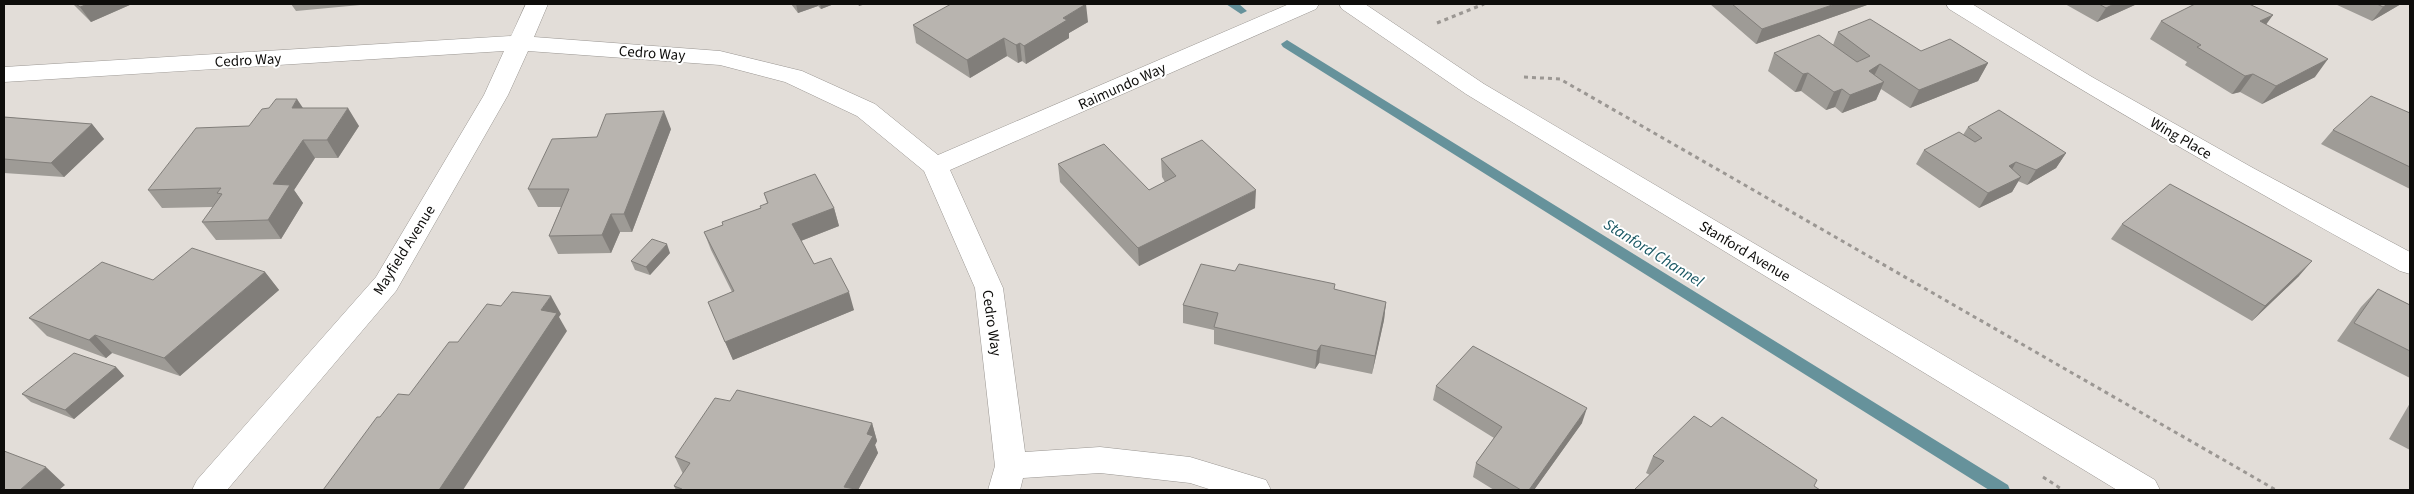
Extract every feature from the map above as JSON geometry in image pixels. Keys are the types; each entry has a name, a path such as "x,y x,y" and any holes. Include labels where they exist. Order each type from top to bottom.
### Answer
{"street":[{"name":"Mayfield Avenue","path":"208,490 386,284 496,95 537,4"},
{"name":"Raimundo Way","path":"935,166 1308,4"},
{"name":"Stanford Avenue","path":"1350,4 1475,89 2144,490"},
{"name":"Wing Place","path":"1958,4 2083,82 2244,174 2410,264"},
{"name":"Cedro Way","path":"4,74 520,43 720,58 793,76 866,110 935,166 988,288 1007,478"},
{"path":"1007,478 1100,460 1190,470 1256,490"}],"path":[{"path":"1442,29 1434,24 1484,4"},
{"path":"1521,77 1560,79 2276,490"}],"building":[{"path":"76,4 88,4 80,7"},
{"path":"951,4 1086,4 1063,18 1067,20 1024,46 1020,43 1016,45 1004,38 967,60 913,25"},
{"path":"1732,4 1835,4 1762,29"},
{"path":"2099,4 2114,4 2106,8"},
{"path":"2195,4 2249,4 2273,15 2260,21 2328,59 2276,86 2253,74 2245,76 2197,47 2201,45 2161,21"},
{"path":"2377,4 2388,4 2383,7"},
{"path":"1870,19 1921,51 1950,39 1988,63 1919,90 1880,64 1869,71 1884,82 1850,95 1842,89 1834,92 1808,73 1803,74 1774,53 1819,35 1857,62 1870,56 1838,32"},
{"path":"2371,96 2410,113 2410,167 2333,130"},
{"path":"276,99 297,99 292,108 348,108 327,140 303,140 273,184 290,185 268,220 202,222 222,194 217,193 221,188 148,190 196,128 249,126 262,109 269,108"},
{"path":"1999,110 2066,153 2036,170 2016,162 2009,166 2021,177 1988,193 1924,150 1959,132 1975,142 1982,138 1968,127"},
{"path":"664,111 624,214 611,214 602,235 549,236 569,189 528,189 552,139 597,137 606,114"},
{"path":"4,117 92,124 51,163 4,159"},
{"path":"1202,140 1256,190 1138,248 1058,164 1104,144 1149,190 1176,176 1161,159"},
{"path":"815,174 834,208 792,224 814,264 831,258 849,292 725,342 708,302 734,291 704,232 723,225 722,222 761,208 760,206 768,203 764,193"},
{"path":"2170,184 2312,261 2265,306 2122,224"},
{"path":"652,239 667,244 646,267 631,261"},
{"path":"192,248 265,272 164,358 95,335 89,340 29,318 102,262 153,280"},
{"path":"1201,264 1235,271 1239,264 1335,284 1334,289 1386,302 1375,356 1321,345 1317,351 1214,327 1218,313 1183,305"},
{"path":"2378,289 2410,305 2410,351 2354,323"},
{"path":"512,292 551,296 541,310 557,313 439,490 323,490 377,417 380,417 398,394 409,395 449,342 458,342 487,304 501,306"},
{"path":"1473,346 1587,408 1529,490 1521,490 1476,463 1502,427 1436,386"},
{"path":"74,353 116,367 65,410 22,394"},
{"path":"737,390 872,423 867,434 873,436 844,487 861,490 682,490 674,486 690,463 675,457 715,398 730,401"},
{"path":"1694,416 1711,427 1722,417 1817,480 1814,486 1820,490 1634,490 1664,461 1653,456"},
{"path":"4,451 46,467 20,490 4,490"}],"waterway":[{"name":"Stanford Channel","path":"1232,4 1241,11"},
{"name":"Stanford Channel","path":"1287,44 2002,490"}]}
